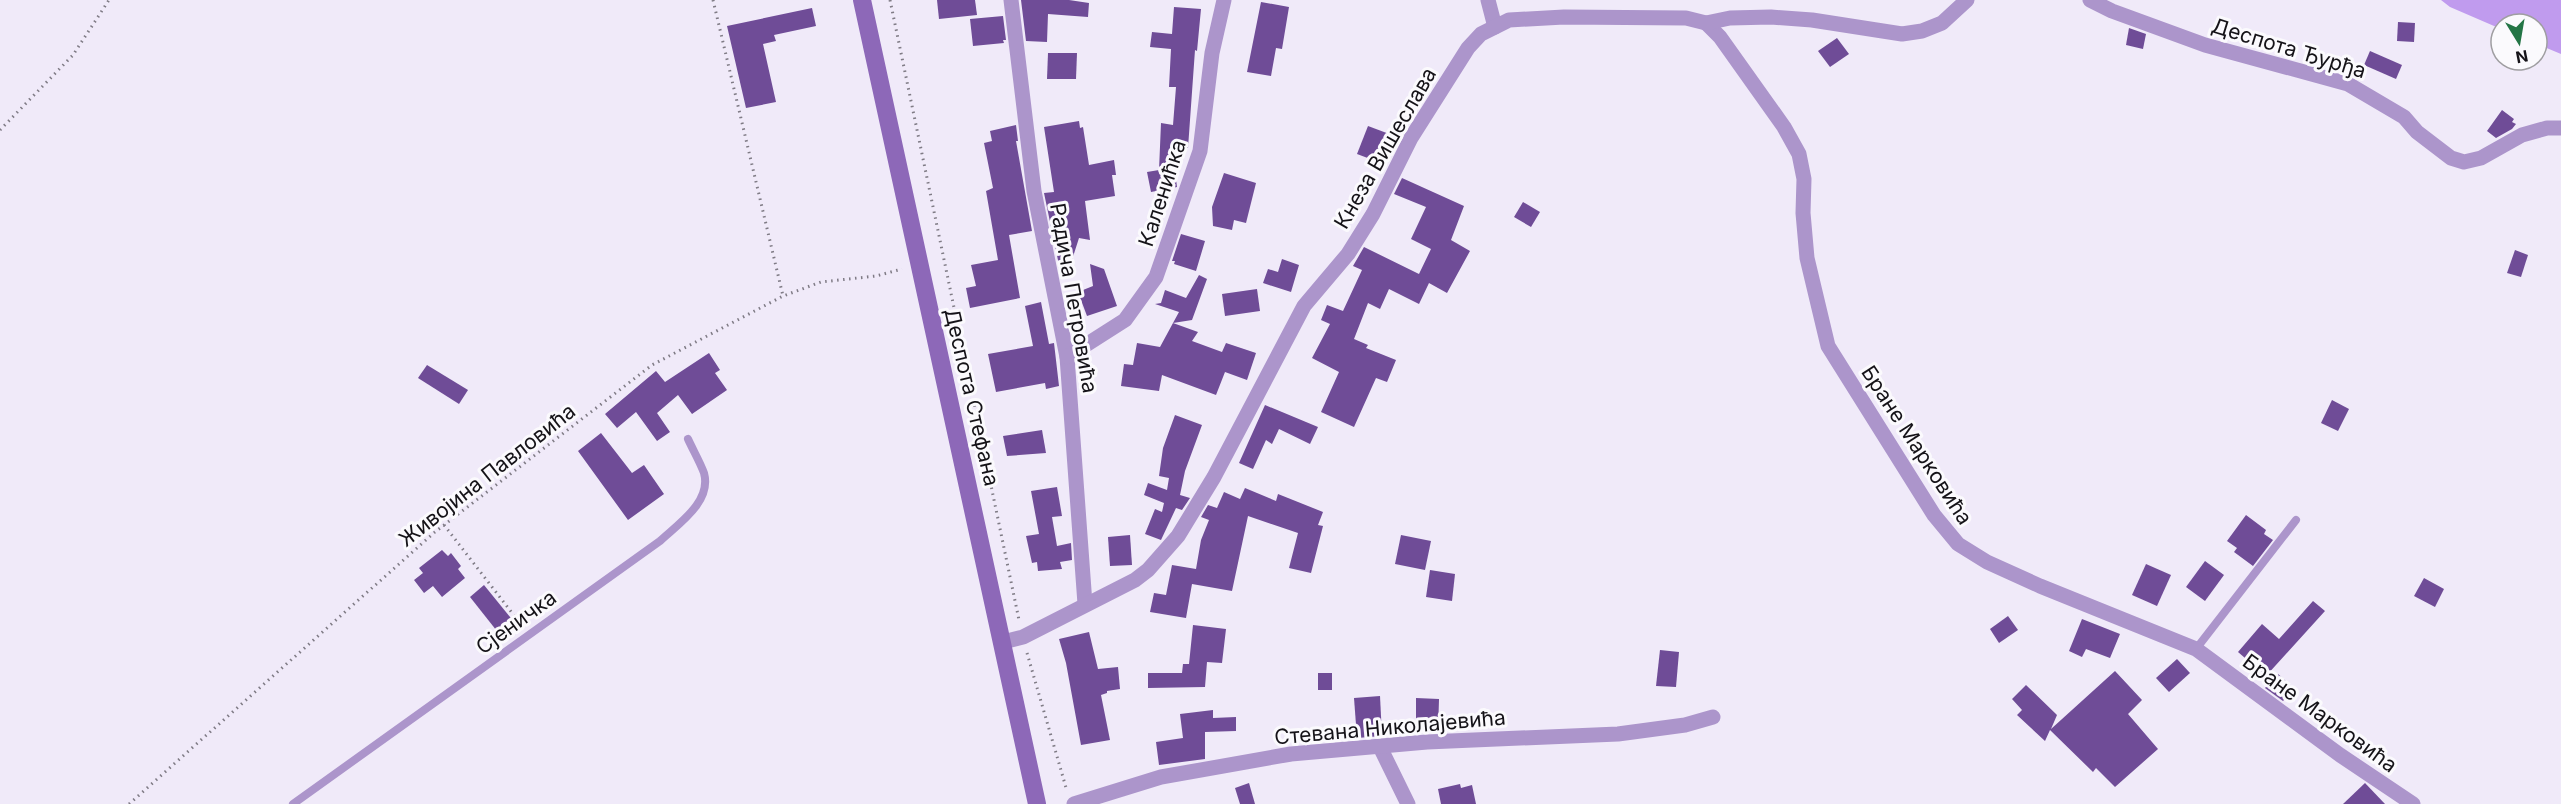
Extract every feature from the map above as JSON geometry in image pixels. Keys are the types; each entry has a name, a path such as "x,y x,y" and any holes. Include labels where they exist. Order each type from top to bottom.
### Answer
{"main road":[{"name":"Деспота Стефана","path":"862,0 1037,804"}],"street":[{"name":"Радича Петровића","path":"1011,0 1014,41 1034,191 1066,357 1085,604"},
{"name":"Каленићка","path":"1066,357 1125,320 1156,277 1200,151 1212,53 1224,0"},
{"path":"1488,0 1495,27"},
{"name":"Кнеза Вишеслава","path":"1003,642 1023,637 1135,580 1148,570 1178,536 1214,477 1304,306 1348,254 1373,214 1411,138 1468,48 1481,34 1509,20 1555,17 1686,18 1706,23 1730,18 1771,17 1812,20 1902,34 1922,31 1942,23 1967,0"},
{"name":"Деспота Ђурђа","path":"2090,0 2112,11 2205,45 2348,84 2403,117 2417,132 2451,158 2464,162 2481,158 2522,135 2547,128 2561,128"},
{"name":"Бране Марковића","path":"1706,23 1720,37 1784,127 1799,154 1804,179 1803,213 1807,258 1828,346 1934,515 1958,544 1988,562 2040,586 2196,649 2340,755 2413,804"},
{"name":"Стевана Николајевића","path":"1071,798 1161,777 1290,754 1499,738 1618,734 1685,725 1713,717"},
{"path":"1380,747 1408,804"}],"lane":[{"name":"Сјеничка","path":"293,804 660,541 691,512 703,496 704,473 688,439"},
{"path":"2196,649 2296,520"}],"path":[{"path":"0,130 73,55 109,0"},
{"path":"713,0 783,296"},
{"path":"890,0 1023,637 1071,798"},
{"name":"Живојина Павловића","path":"129,804 444,525 652,365 783,296 821,282 876,276 918,264"},
{"path":"444,525 529,635"}],"shaded area":[{"path":"2441,0 2561,0 2561,54 2549,49 2549,12 2489,12 2489,24 2450,7"}],"building":[{"path":"937,0 975,0 977,15 939,19"},
{"path":"1021,0 1069,0 1089,3 1088,17 1048,14 1047,42 1026,41"},
{"path":"1261,2 1289,7 1282,49 1276,48 1271,76 1247,72"},
{"path":"1174,7 1201,9 1197,51 1195,50 1188,148 1172,147 1177,187 1151,192 1147,172 1159,170 1161,123 1173,125 1176,87 1169,87 1171,49 1150,47 1152,32 1172,34"},
{"path":"812,8 816,26 774,35 776,41 763,44 776,102 746,108 727,26"},
{"path":"1003,16 1006,40 1003,40 1004,43 973,46 970,19"},
{"path":"2398,22 2415,23 2414,42 2397,41"},
{"path":"2129,28 2146,34 2143,49 2126,45"},
{"path":"1837,38 1849,54 1830,67 1818,51"},
{"path":"2370,51 2402,65 2396,79 2364,65"},
{"path":"1048,53 1077,53 1076,79 1047,79"},
{"path":"2502,110 2514,119 2512,122 2516,124 2512,129 2496,138 2487,131"},
{"path":"1079,121 1080,128 1083,127 1089,165 1114,160 1116,175 1112,175 1115,196 1085,201 1090,240 1079,238 1071,263 1059,265 1044,193 1054,192 1044,127"},
{"path":"1016,125 1018,141 1016,141 1032,231 1009,235 1020,298 970,308 966,288 976,286 971,265 998,260 986,191 993,188 984,143 992,141 990,131"},
{"path":"1368,126 1392,135 1381,163 1357,154"},
{"path":"1224,173 1256,183 1246,223 1234,220 1232,230 1213,226 1212,207"},
{"path":"1402,178 1464,206 1451,240 1470,251 1447,293 1429,283 1419,304 1389,289 1380,309 1368,303 1354,339 1368,345 1366,348 1396,360 1387,382 1376,378 1354,427 1321,412 1339,372 1312,358 1330,324 1321,320 1327,305 1343,311 1362,270 1353,266 1364,247 1419,274 1431,249 1411,239 1426,207 1394,194"},
{"path":"1523,202 1540,212 1531,227 1514,217"},
{"path":"1181,234 1205,241 1196,271 1174,264 1175,261 1172,261"},
{"path":"2515,250 2528,255 2521,277 2507,273"},
{"path":"1282,259 1299,265 1291,292 1263,283 1268,269 1278,272"},
{"path":"1090,264 1104,269 1117,306 1087,316 1078,292 1093,286"},
{"path":"1199,275 1207,279 1192,320 1173,323 1179,312 1155,304 1161,303 1165,290 1186,298"},
{"path":"1257,289 1260,311 1225,316 1222,294"},
{"path":"1041,302 1049,344 1054,343 1059,386 1046,389 1045,383 996,392 988,354 1033,346 1025,306"},
{"path":"1173,323 1198,332 1192,341 1222,352 1226,343 1256,353 1247,380 1225,372 1216,395 1162,375 1159,391 1121,386 1124,364 1133,365 1137,343 1160,347"},
{"path":"709,353 720,370 715,373 727,390 692,414 678,395 657,413 670,432 657,441 636,412 617,428 605,414 656,371 665,382"},
{"path":"427,365 468,390 459,404 418,378"},
{"path":"2332,400 2349,409 2338,431 2321,423"},
{"path":"1265,405 1318,427 1310,444 1279,429 1272,444 1266,440 1253,469 1239,463"},
{"path":"1175,415 1202,425 1185,471 1180,495 1190,498 1182,510 1176,508 1161,540 1145,534 1155,509 1162,512 1164,503 1144,495 1148,483 1167,490 1169,478 1159,476 1163,448"},
{"path":"1042,430 1046,453 1007,456 1003,436"},
{"path":"601,433 632,473 644,465 664,494 628,520 578,451"},
{"path":"1057,487 1062,516 1052,517 1057,546 1071,543 1072,560 1060,562 1062,569 1038,571 1037,562 1032,563 1026,536 1039,534 1031,491"},
{"path":"1245,488 1276,501 1278,494 1323,512 1318,525 1323,526 1311,573 1289,568 1298,533 1248,516 1232,591 1192,584 1186,618 1150,612 1154,593 1166,595 1172,565 1196,569 1201,540 1209,520 1201,517 1208,505 1217,508 1224,492 1240,499"},
{"path":"2246,515 2266,530 2264,534 2273,540 2253,566 2234,552 2237,548 2227,541"},
{"path":"1130,535 1132,565 1110,566 1108,537"},
{"path":"1401,535 1431,541 1425,570 1395,564"},
{"path":"442,550 448,556 451,553 461,566 458,569 465,578 442,597 433,586 424,593 414,580 423,573 419,568"},
{"path":"2205,561 2224,575 2205,601 2186,587"},
{"path":"2146,564 2171,575 2157,606 2132,595"},
{"path":"1430,570 1455,574 1452,601 1426,597"},
{"path":"2424,578 2444,589 2435,607 2414,596"},
{"path":"484,585 519,628 504,640 470,597"},
{"path":"2313,601 2325,611 2266,676 2238,652 2262,624 2279,639"},
{"path":"2008,616 2018,630 1999,643 1990,629"},
{"path":"2082,619 2120,634 2110,658 2086,649 2082,657 2069,651"},
{"path":"1193,625 1226,629 1222,663 1207,662 1205,687 1148,688 1148,673 1182,673 1183,664 1189,664"},
{"path":"1089,632 1098,669 1118,667 1120,689 1107,691 1101,695 1110,740 1081,745 1066,663 1059,639"},
{"path":"1660,650 1679,652 1676,687 1656,686"},
{"path":"2177,659 2190,673 2169,692 2156,678"},
{"path":"2115,671 2142,700 2128,714 2158,749 2115,787 2096,768 2093,772 2050,730 2045,741 2017,715 2022,710 2012,699 2026,685 2057,715 2051,729"},
{"path":"1318,673 1332,673 1332,690 1318,690"},
{"path":"2278,674 2295,689 2283,701 2265,688"},
{"path":"1380,696 1382,736 1357,738 1354,698"},
{"path":"1416,698 1439,699 1438,732 1416,732"},
{"path":"1213,710 1213,718 1236,717 1236,731 1205,732 1205,759 1159,765 1156,742 1183,738 1180,714"},
{"path":"1249,783 1255,804 1240,804 1235,788"},
{"path":"2365,783 2385,804 2343,804"},
{"path":"1460,784 1461,788 1472,785 1476,804 1441,804 1438,789"}]}
